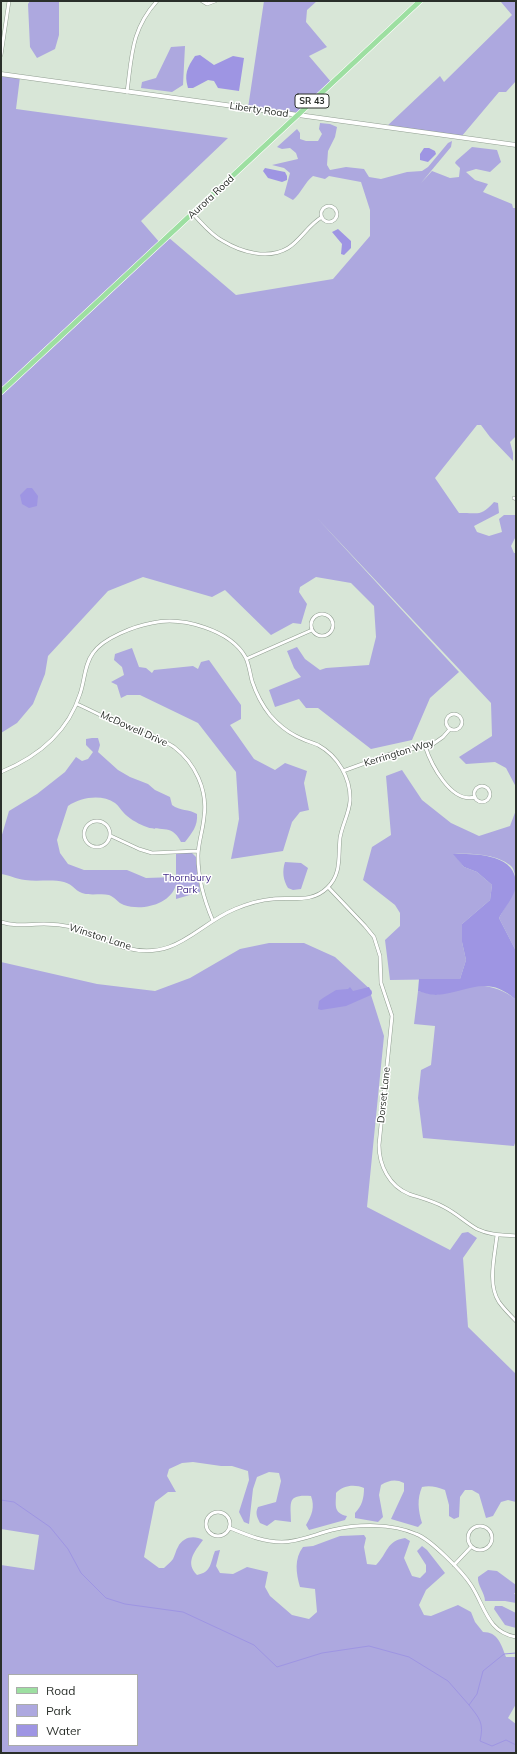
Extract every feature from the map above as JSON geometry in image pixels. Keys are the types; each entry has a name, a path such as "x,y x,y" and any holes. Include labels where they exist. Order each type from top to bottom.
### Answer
{"main road":[{"name":"Aurora Road","path":"1,392 420,1"}],"street":[{"path":"1,55 9,1"},
{"path":"127,92 133,42 137,30 157,1"},
{"path":"202,1 210,4 215,1"},
{"name":"Liberty Road","path":"1,74 516,145"},
{"path":"326,206 331,206 336,209 336,216 334,220 328,222 322,217 322,209 326,206"},
{"path":"193,214 222,241 242,250 262,254 279,252 287,249 304,234 313,223 322,217"},
{"path":"319,614 327,615 332,620 333,627 327,635 320,636 312,630 311,626 313,618 319,614"},
{"path":"1,772 28,759 52,740 64,726 77,704 88,662 95,650 108,640 149,623 166,621 177,622 217,632 232,640 240,648 246,659 257,692 273,718 295,736 318,745 327,751 338,762 343,772 349,790 349,805 340,839 338,869 328,888"},
{"path":"246,659 312,630"},
{"name":"McDowell Drive","path":"77,704 133,731 165,742 174,747 187,759 200,781 204,798 205,815 198,851 201,888 213,921"},
{"name":"Kerrington Way","path":"343,772 390,754 425,746 441,740 450,730 458,730 461,726 462,721 458,715 453,714 448,717 446,723 450,730"},
{"path":"425,746 433,766 444,781 461,795 470,798 475,797"},
{"path":"480,787 485,787 490,792 490,798 486,801 478,801 475,797 475,792 480,787"},
{"path":"99,821 106,824 109,828 111,836 104,846 96,847 89,844 84,837 84,833 87,825 91,822 99,821"},
{"path":"111,836 139,849 152,853 198,851"},
{"name":"Winston Lane","path":"1,922 18,926 47,924 74,927 124,947 145,950 167,947 180,943 230,911 247,904 273,899 306,898 316,896 328,888"},
{"name":"Dorset Lane","path":"328,888 374,937 380,956 381,983 392,1016 379,1145 379,1156 384,1170 392,1182 403,1190 450,1210 477,1229 497,1235 516,1236"},
{"path":"497,1235 493,1276 494,1290 498,1301 516,1321"},
{"path":"222,1512 228,1517 230,1528 224,1534 217,1536 208,1529 207,1521 214,1513 222,1512"},
{"path":"479,1526 487,1528 492,1535 489,1546 482,1550 471,1547 468,1540 469,1532 475,1527 479,1526"},
{"path":"230,1528 254,1538 284,1542 351,1527 399,1528 421,1536 454,1565 470,1584 491,1624 500,1632 516,1637"},
{"path":"454,1565 471,1547"}],"green space":[{"path":"30,1 59,1 59,35 55,49 37,58 30,47 28,4"},
{"path":"264,1 317,1 307,10 306,22 327,47 309,56 332,83 298,115 248,108"},
{"path":"516,1 516,81 506,92 499,92 461,137 386,127 440,76 444,82 512,15 501,2"},
{"path":"185,46 183,85 172,92 141,88 142,82 156,78 171,47"},
{"path":"1,74 20,77 16,109 228,138 141,221 161,244 168,237 236,295 333,279 370,236 370,210 361,182 329,176 325,179 313,176 293,200 284,195 290,173 284,168 272,165 298,159 296,153 290,148 282,149 277,147 297,129 300,133 300,139 306,141 318,141 322,134 319,129 320,123 330,124 337,127 335,137 328,151 327,165 330,170 346,167 364,169 369,177 381,179 407,172 422,171 428,167 448,143 452,141 451,147 421,183 432,171 450,178 459,177 460,168 455,163 472,147 497,150 501,162 490,172 476,169 466,172 475,180 488,184 483,192 512,204 513,208 516,208 516,436 510,442 513,453 513,461 490,437 481,425 477,425 435,478 459,513 482,512 494,502 498,503 499,513 474,526 477,532 489,536 502,532 499,519 504,515 516,515 516,536 511,546 514,553 516,553 516,787 506,768 495,762 466,764 459,757 492,736 491,703 317,518 459,672 430,698 412,740 371,749 318,708 306,708 299,699 275,707 269,690 301,677 294,668 287,651 297,647 305,659 320,670 326,668 369,665 376,637 374,606 351,583 316,577 300,587 299,592 307,604 301,624 293,623 271,635 225,590 212,597 143,577 108,591 48,656 45,674 33,704 17,723 1,733"},
{"path":"132,648 139,667 146,668 152,673 154,670 193,666 198,669 201,662 209,660 241,705 241,719 230,725 254,759 275,770 285,763 307,771 304,783 309,810 300,812 292,822 283,851 231,859 239,819 236,772 198,723 140,695 127,695 121,698 117,685 111,682 124,675 122,667 114,660 115,654"},
{"name":"Thornbury Park","path":"98,738 100,745 98,752 118,770 130,777 148,784 155,790 170,797 172,805 175,807 197,814 197,822 185,842 181,842 173,832 169,830 149,828 136,822 110,800 104,798 92,798 79,800 68,806 57,840 60,853 68,864 84,870 127,870 146,878 176,877 176,853 192,853 196,857 200,892 176,899 176,885 173,892 162,902 147,907 131,907 122,904 109,895 82,893 64,882 25,880 1,874 1,838 9,811 37,794 65,772 76,757 82,761 88,759 93,752 86,745 86,739"},
{"path":"402,770 422,800 451,823 479,836 510,826 516,810 516,879 512,867 500,859 476,854 454,854 464,867 477,872 492,885 490,900 462,924 462,942 466,960 460,979 390,980 385,940 400,926 400,913 395,905 363,880 372,847 391,835 386,776"},
{"path":"285,862 301,863 308,868 301,889 293,890 288,888 284,875"},
{"path":"516,887 516,951 499,918"},
{"path":"269,943 304,943 335,957 372,991 371,995 384,1036 367,1207 450,1250 462,1233 468,1232 477,1238 463,1258 468,1327 516,1374 516,1502 508,1500 501,1502 493,1516 486,1518 479,1494 472,1490 465,1490 460,1497 459,1517 454,1519 449,1516 449,1505 445,1490 428,1486 422,1487 419,1496 419,1505 422,1523 418,1527 391,1519 404,1491 404,1483 392,1481 381,1485 379,1495 383,1517 378,1522 355,1518 355,1513 362,1502 364,1488 353,1486 342,1488 336,1493 337,1511 347,1516 345,1520 309,1530 306,1525 310,1518 313,1504 311,1496 303,1496 294,1498 292,1501 291,1522 275,1520 267,1526 260,1523 257,1515 257,1509 258,1507 276,1502 281,1481 279,1473 269,1472 257,1477 253,1489 249,1524 244,1522 239,1512 249,1480 248,1471 232,1466 193,1462 182,1463 169,1469 167,1476 176,1492 168,1492 155,1502 144,1557 159,1568 164,1568 173,1559 177,1548 183,1541 192,1537 200,1538 203,1540 194,1553 191,1562 193,1571 197,1575 202,1574 208,1569 215,1551 220,1550 216,1566 220,1573 233,1574 247,1567 268,1572 265,1587 270,1596 292,1615 309,1619 317,1612 315,1589 300,1587 297,1561 303,1547 313,1546 340,1536 364,1535 366,1538 364,1547 367,1564 376,1565 394,1542 405,1538 410,1541 404,1558 412,1576 420,1578 426,1572 426,1565 417,1551 422,1546 427,1550 445,1573 426,1590 419,1605 424,1615 431,1616 458,1605 471,1612 475,1622 483,1632 496,1636 506,1657 516,1657 516,1704 508,1718 516,1724 516,1753 1,1753 1,1565 34,1570 39,1535 1,1529 1,962 97,984 155,991 190,978 240,949"},
{"path":"478,985 498,990 508,994 516,1000 516,1140 514,1146 423,1138 418,1098 421,1070 431,1065 435,1026 414,1024 418,991 435,995"},
{"path":"488,1570 497,1571 516,1585 516,1593 514,1593 516,1596 516,1603 505,1601 485,1601 478,1577"},
{"path":"495,1606 502,1606 516,1613 516,1628 505,1625 494,1609"}],"water":[{"path":"200,55 214,65 233,56 244,58 239,91 218,88 214,81 208,80 193,88 188,88 186,75 188,68 195,56"},
{"path":"424,148 429,148 435,151 436,154 428,162 420,160 420,154"},
{"path":"265,168 285,172 287,180 282,182 268,178 263,171"},
{"path":"338,229 351,241 351,248 344,255 341,254 342,244 332,232"},
{"path":"27,488 32,488 38,496 37,506 29,508 22,504 20,495"},
{"path":"453,854 483,855 493,858 502,861 510,867 514,874 516,885 512,898 499,918 516,951 516,1000 505,992 486,986 436,995 418,991 419,979 460,979 466,960 462,942 462,924 490,900 492,885 477,872 464,867"},
{"path":"350,987 353,991 369,987 372,993 371,995 346,1006 321,1010 318,1009 319,1001 323,998 336,990 348,989"}],"waterway":[{"path":"1,1500 14,1502 50,1527 68,1549 81,1573 106,1598 125,1604 183,1612 254,1645 277,1667 322,1653 369,1646 409,1657 448,1681 469,1705"},
{"path":"516,1653 504,1654 483,1671 477,1694 469,1705 476,1714 481,1725 482,1730 480,1741 492,1746 506,1740 516,1745"}]}
